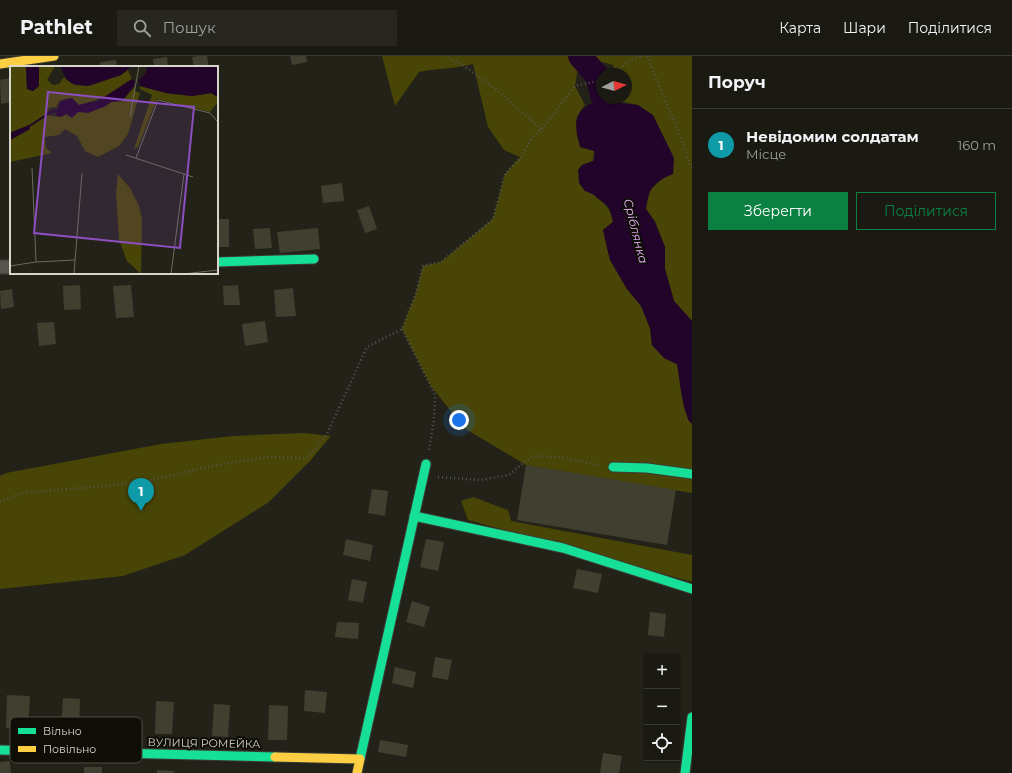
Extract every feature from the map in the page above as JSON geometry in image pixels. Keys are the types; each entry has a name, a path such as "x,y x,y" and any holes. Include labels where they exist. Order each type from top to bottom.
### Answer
{"street":[{"path":"0,64 54,56"},
{"path":"218,262 314,259"},
{"path":"357,773 426,464"},
{"path":"613,467 647,468 692,474"},
{"path":"414,516 563,548 692,589"},
{"path":"685,773 692,717"},
{"name":"ВУЛИЦЯ РОМЕЙКА","path":"0,750 10,750"},
{"name":"ВУЛИЦЯ РОМЕЙКА","path":"142,754 360,759"}],"path":[{"path":"445,56 461,64 496,89 541,129"},
{"path":"620,68 630,60 642,56"},
{"path":"647,56 685,148 692,171"},
{"path":"0,502 22,493 106,486 151,480 216,465 268,456 307,458 327,434 367,347 402,329 416,292 423,266 441,262 493,219 505,174 521,156 532,138 541,129 575,86 596,81"},
{"path":"402,329 435,395 434,419 426,464"},
{"path":"423,477 480,480 495,478 510,475 532,456 561,457 613,467"}],"shaded area":[{"path":"382,56 580,56 575,86 585,105 580,112 578,120 577,137 594,151 593,161 582,165 589,193 603,203 611,214 613,222 603,230 610,260 627,289 641,306 650,328 652,345 664,358 677,364 688,420 692,424 692,493 526,465 464,428 431,386 402,329 416,293 423,266 441,262 493,219 505,174 520,157 504,150 488,127 473,64 419,72 395,106"},
{"path":"580,56 692,56 692,321 674,301 665,269 665,247 655,221 646,209 649,191 663,178 638,105 632,104 632,68 614,68 613,65"},
{"path":"304,433 331,436 310,461 269,502 185,555 123,576 0,589 0,476 6,473 161,444 233,436"},
{"path":"473,497 508,510 511,521 692,555 692,582 468,520 461,501"}],"water":[{"path":"596,102 596,104 638,105 653,115 674,158 673,174 656,183 649,196 646,209 654,221 665,247 665,269 674,301 692,321 692,424 686,413 684,405 677,364 664,358 652,345 650,328 641,306 627,289 610,260 603,230 613,222 609,207 593,194 585,191 579,183 578,170 582,165 593,161 595,156 594,151 580,147 576,124 579,113"}],"building":[{"path":"207,56 209,66 194,66 192,57"},
{"path":"290,56 306,56 307,62 292,65"},
{"path":"167,57 168,66 154,66 153,59"},
{"path":"116,60 117,66 101,66 100,62"},
{"path":"10,78 10,102 1,104 0,80"},
{"path":"342,183 344,201 323,203 321,186"},
{"path":"369,206 377,229 365,233 357,210"},
{"path":"218,219 229,219 229,247 218,247"},
{"path":"270,228 272,248 255,249 253,229"},
{"path":"318,228 320,249 280,253 277,232"},
{"path":"80,285 81,309 64,310 63,286"},
{"path":"131,285 134,317 116,318 113,286"},
{"path":"238,285 240,305 224,305 223,286"},
{"path":"293,288 296,316 276,317 274,290"},
{"path":"12,289 14,307 1,309 0,291"},
{"path":"265,321 268,342 245,346 242,324"},
{"path":"54,322 56,344 39,346 37,323"},
{"path":"526,465 676,490 667,545 517,520"},
{"path":"372,489 388,491 385,516 368,513"},
{"path":"346,539 373,545 370,561 343,555"},
{"path":"426,539 444,542 438,571 420,567"},
{"path":"577,569 602,574 598,593 573,588"},
{"path":"352,579 367,582 363,603 348,600"},
{"path":"412,601 430,607 424,627 406,622"},
{"path":"650,612 666,614 664,637 648,635"},
{"path":"337,622 359,623 358,639 335,637"},
{"path":"435,657 452,660 448,680 432,677"},
{"path":"395,667 416,672 413,688 392,683"},
{"path":"305,690 327,692 325,713 304,711"},
{"path":"7,695 30,696 29,717 10,717 10,728 6,728"},
{"path":"63,698 80,699 79,717 62,717"},
{"path":"156,701 174,702 172,734 155,734"},
{"path":"214,704 230,705 228,737 212,736"},
{"path":"269,705 288,706 287,740 268,740"},
{"path":"380,740 408,745 406,757 378,752"},
{"path":"603,753 622,756 619,773 600,773"},
{"path":"10,761 11,773 0,773 0,762"},
{"path":"84,767 102,767 102,773 84,773"},
{"path":"157,770 174,771 174,773 157,773"}],"waterway":[{"name":"Сріблянка","path":"580,56 596,75"}],"traffic: fast":[{"path":"218,262 314,259"},
{"path":"360,759 426,464"},
{"path":"613,467 647,468 692,474"},
{"path":"414,516 563,548 692,589"},
{"path":"685,773 692,717"},
{"path":"0,750 10,750"},
{"path":"142,754 275,757"}],"traffic: slow":[{"path":"0,64 54,56"},
{"path":"275,757 360,759 357,773"}],"place":[{"name":"Невідомим солдатам","path":"141,511"}]}
